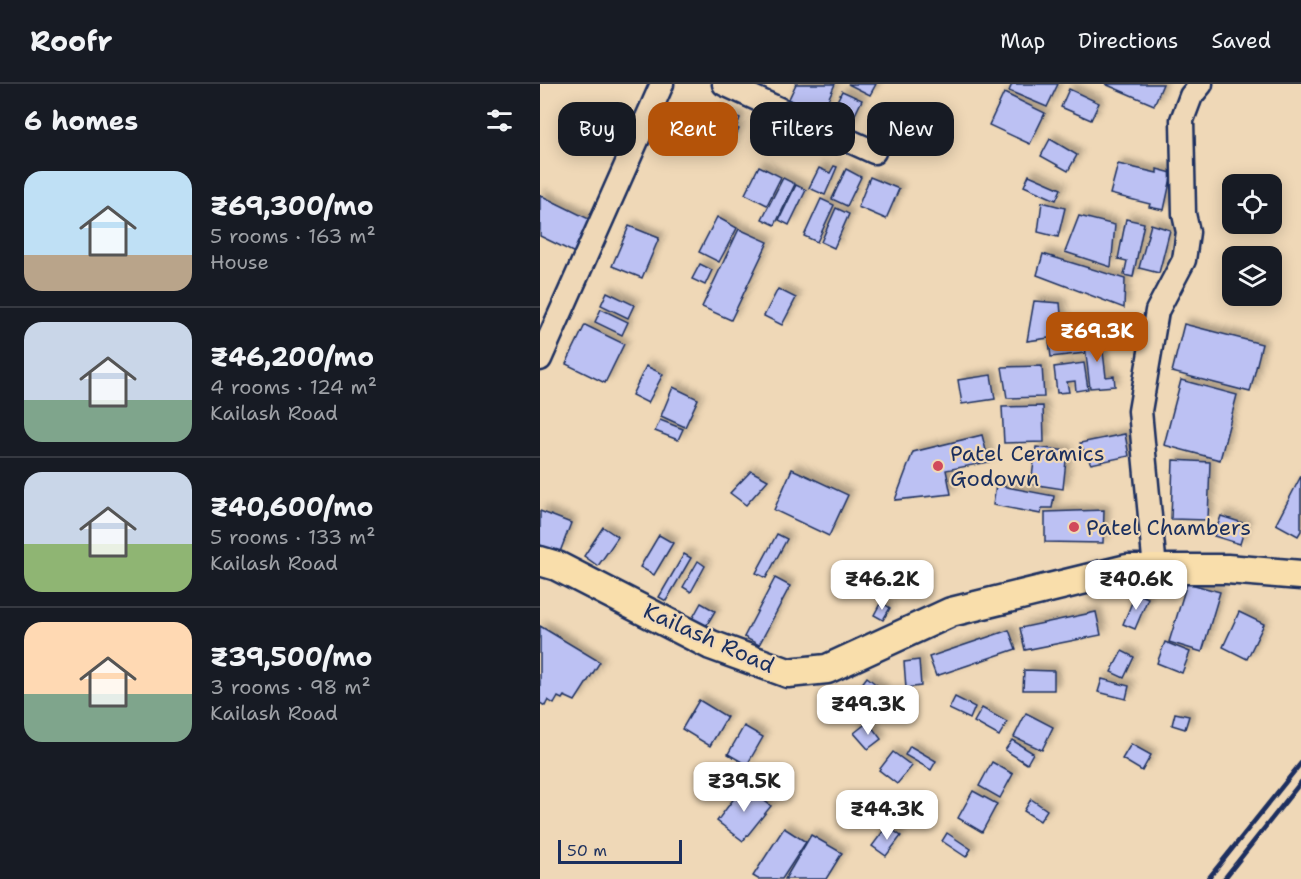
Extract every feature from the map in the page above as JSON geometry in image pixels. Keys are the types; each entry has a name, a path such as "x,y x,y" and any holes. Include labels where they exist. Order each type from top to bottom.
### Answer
{"main road":[{"name":"Kailash Road","path":"540,561 557,566 711,645 788,673 827,669 951,612 1127,569 1227,569 1301,575"}],"street":[{"path":"540,359 662,84"},
{"path":"724,84 867,149"},
{"path":"1155,569 1140,411 1156,312 1185,260 1188,232 1184,214 1182,120 1191,96 1201,84"}],"building":[{"path":"796,84 835,84 827,102 787,102"},
{"path":"848,84 876,84 870,95"},
{"path":"1012,84 1058,84 1047,107 1009,91"},
{"path":"1105,84 1163,84 1154,105"},
{"path":"1069,89 1099,103 1091,120 1061,107"},
{"path":"842,91 862,100 855,114 855,102 836,102"},
{"path":"1004,93 1045,113 1030,144 989,125"},
{"path":"1050,139 1077,155 1068,171 1041,156"},
{"path":"1118,164 1157,173 1157,169 1172,173 1164,210 1110,194"},
{"path":"759,166 781,177 767,205 745,194"},
{"path":"834,166 837,167 825,195 809,188 819,168 830,173"},
{"path":"846,169 861,177 847,206 832,199"},
{"path":"1029,175 1061,189 1056,200 1024,186"},
{"path":"870,177 899,189 886,219 858,207"},
{"path":"783,178 795,184 775,225 762,219"},
{"path":"796,185 806,190 789,225 779,220"},
{"path":"540,195 597,223 581,256 540,236"},
{"path":"821,199 834,205 817,242 804,236"},
{"path":"1042,202 1065,208 1058,237 1038,232"},
{"path":"836,208 849,214 834,248 821,242"},
{"path":"1079,216 1115,225 1111,267 1065,252"},
{"path":"717,217 737,228 719,262 699,252"},
{"path":"1126,219 1144,223 1133,277 1124,275 1127,261 1118,259"},
{"path":"1151,224 1170,230 1159,273 1139,268"},
{"path":"629,226 659,238 642,278 612,266"},
{"path":"739,229 768,242 731,320 702,307"},
{"path":"1043,254 1125,279 1124,308 1037,275"},
{"path":"700,264 712,270 705,285 692,279"},
{"path":"778,289 796,298 782,325 764,316"},
{"path":"607,292 634,305 628,318 601,305"},
{"path":"1034,301 1060,303 1063,336 1027,341"},
{"path":"601,309 628,322 622,335 595,322"},
{"path":"1184,324 1262,344 1250,392 1172,372"},
{"path":"585,325 624,344 605,383 566,364"},
{"path":"1101,335 1106,377 1114,376 1115,386 1090,388 1084,337"},
{"path":"1082,336 1085,353 1051,357 1049,341"},
{"path":"1084,363 1088,389 1076,391 1075,381 1067,382 1069,392 1057,393 1054,367"},
{"path":"646,366 663,374 648,403 632,395"},
{"path":"1042,366 1044,397 1007,398 1002,367"},
{"path":"991,375 995,399 962,404 958,380"},
{"path":"1181,380 1237,395 1220,460 1164,445"},
{"path":"673,387 698,399 685,427 661,416"},
{"path":"1043,406 1044,442 1004,443 1002,407"},
{"path":"660,420 683,429 678,440 655,431"},
{"path":"1125,434 1129,456 1091,464 1080,443"},
{"name":"Patel Ceramics Godown","path":"982,435 989,462 946,470 951,494 895,500 913,452"},
{"path":"1036,447 1067,451 1063,489 1031,484"},
{"path":"1173,460 1210,462 1208,520 1171,519"},
{"path":"792,469 848,495 829,536 774,510"},
{"path":"751,471 768,480 746,505 730,493"},
{"path":"1301,476 1301,531 1298,536 1276,524"},
{"path":"996,485 1054,496 1052,508 1042,508 1041,514 993,505"},
{"name":"Patel Chambers","path":"1104,510 1103,543 1045,542 1045,512"},
{"path":"540,511 571,523 560,552 540,545"},
{"path":"1221,516 1246,524 1240,544 1214,536"},
{"path":"603,527 618,537 598,566 584,556"},
{"path":"777,534 787,539 766,578 756,573"},
{"path":"659,535 673,543 654,575 640,567"},
{"path":"684,554 691,558 666,601 659,597"},
{"path":"698,561 705,566 691,592 683,587"},
{"path":"775,578 790,586 759,645 744,637"},
{"path":"1187,583 1220,592 1202,652 1169,642"},
{"path":"1136,593 1148,598 1135,629 1123,624"},
{"path":"881,602 890,608 883,620 874,615"},
{"path":"701,603 715,611 705,628 691,621"},
{"path":"1096,612 1101,635 1025,650 1020,628"},
{"path":"1239,612 1264,624 1247,659 1223,647"},
{"path":"540,626 600,662 575,701 564,696 562,699 558,697 554,704 548,700 545,706 540,703"},
{"path":"1009,630 1016,649 936,676 929,657"},
{"path":"1165,642 1190,652 1182,673 1157,663"},
{"path":"1122,651 1134,657 1124,678 1111,672"},
{"path":"919,660 921,686 906,688 904,662"},
{"path":"1024,670 1054,671 1054,690 1023,690"},
{"path":"867,677 883,690 876,698 861,685"},
{"path":"1102,679 1129,686 1126,699 1098,692"},
{"path":"869,696 879,706 867,718 857,707"},
{"path":"955,697 975,707 970,719 949,709"},
{"path":"699,700 727,717 710,746 682,729"},
{"path":"982,708 1007,722 999,736 974,722"},
{"path":"1026,713 1053,727 1042,750 1014,737"},
{"path":"1175,713 1189,716 1185,729 1172,725"},
{"path":"868,722 881,739 868,749 854,733"},
{"path":"744,726 763,737 747,765 728,754"},
{"path":"1012,740 1033,753 1027,764 1005,750"},
{"path":"1131,744 1151,755 1142,771 1122,759"},
{"path":"910,746 936,761 931,770 905,755"},
{"path":"893,752 912,766 897,784 879,770"},
{"path":"992,762 1013,774 1000,798 979,786"},
{"path":"744,785 771,806 743,841 717,821"},
{"path":"973,791 997,804 982,832 958,818"},
{"path":"1031,799 1047,810 1040,821 1024,811"},
{"path":"887,826 901,836 886,856 872,846"},
{"path":"784,828 806,842 782,879 758,879 753,876"},
{"path":"947,833 971,849 966,857 942,841"},
{"path":"811,835 842,853 826,879 785,879"}],"railway":[{"path":"1208,879 1301,763"},
{"path":"1224,879 1301,782"}],"place":[{"name":"Patel Ceramics Godown","path":"938,466"},
{"name":"Patel Chambers","path":"1074,527"}]}
